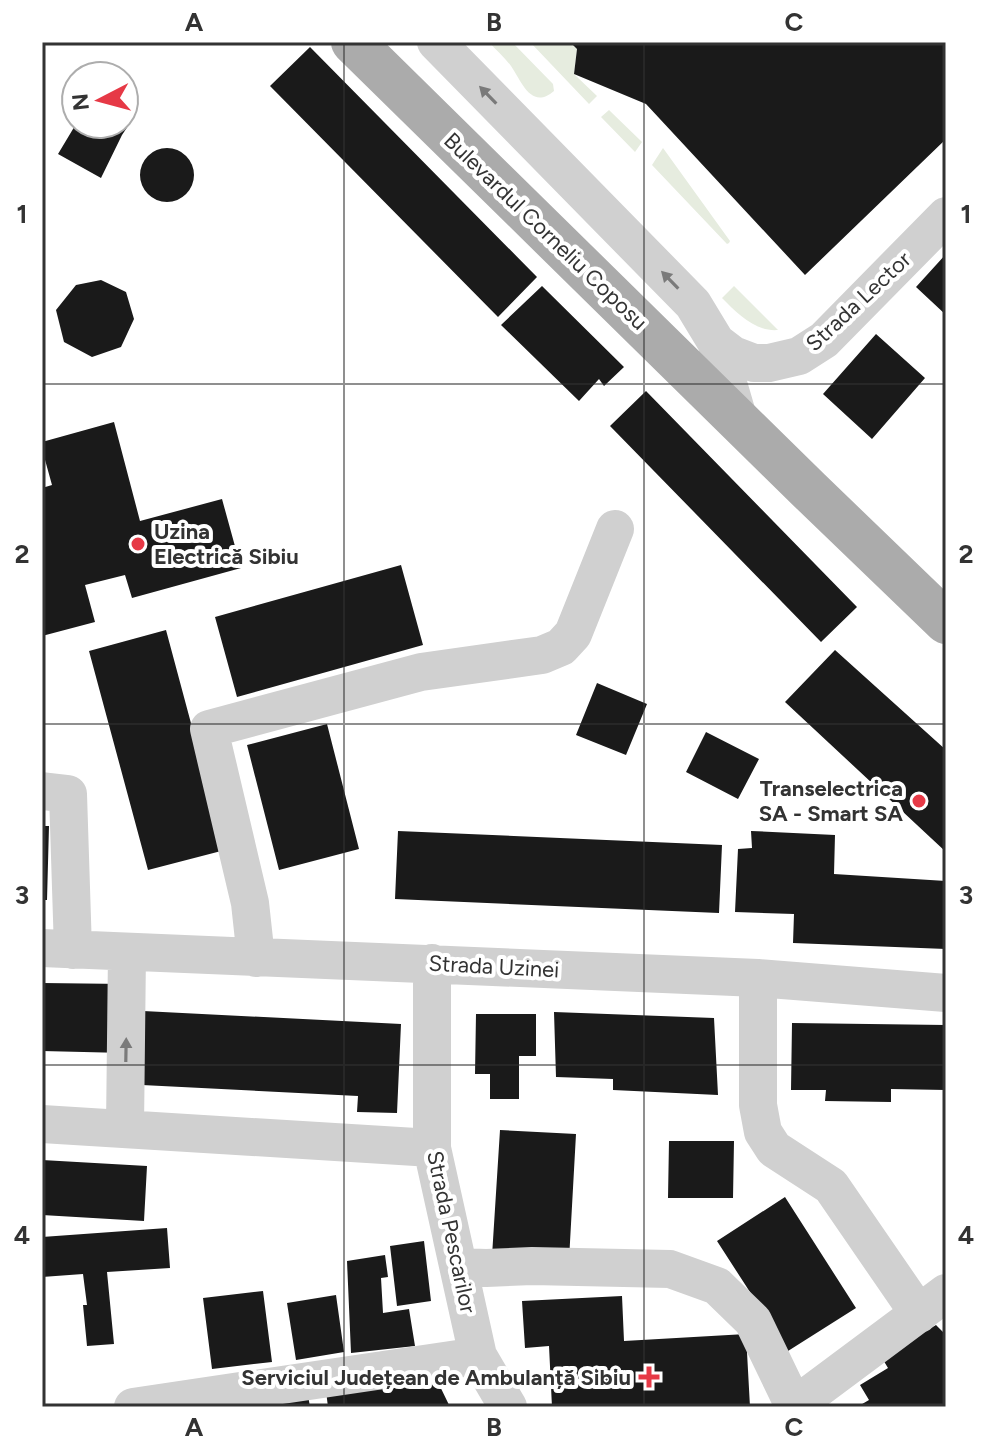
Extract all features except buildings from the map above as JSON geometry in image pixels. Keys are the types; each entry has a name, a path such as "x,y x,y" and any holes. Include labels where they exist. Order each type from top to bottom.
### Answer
{"main road":[{"name":"Bulevardul Corneliu Coposu","path":"353,42 739,421 942,610"}],"street":[{"name":"Bulevardul Corneliu Coposu","path":"436,42 693,304 716,342 739,421"},
{"name":"Strada Lector","path":"716,342 733,355 754,363 799,356 824,340 946,216"},
{"path":"256,958 250,903 209,729 421,672 542,655 561,647 573,634 615,529"},
{"path":"42,791 68,794 58,949"},
{"name":"Strada Uzinei","path":"58,949 758,978 946,993"},
{"path":"125,1128 127,952"},
{"name":"Strada Pescarilor","path":"432,963 432,1148 478,1356 508,1407"},
{"path":"459,1267 670,1269 717,1286 753,1321 794,1406 932,1304 831,1186 774,1149 763,1132 758,1105 758,978"},
{"path":"42,1124 432,1148"},
{"path":"133,1407 478,1356"}],"shaded area":[{"path":"489,42 512,42 553,84 554,91 539,98 533,96"},
{"path":"530,42 570,42 577,49 574,74 597,96 589,104"},
{"path":"609,110 642,142 635,152 601,117"},
{"path":"663,148 730,241 729,243 652,165"},
{"path":"734,286 778,330 754,325 722,298"}],"place":[{"name":"Uzina Electrică Sibiu","path":"138,544"},
{"name":"Transelectrica SA - Smart SA","path":"919,801"},
{"name":"Serviciul Județean de Ambulanță Sibiu","path":"649,1377"}]}
